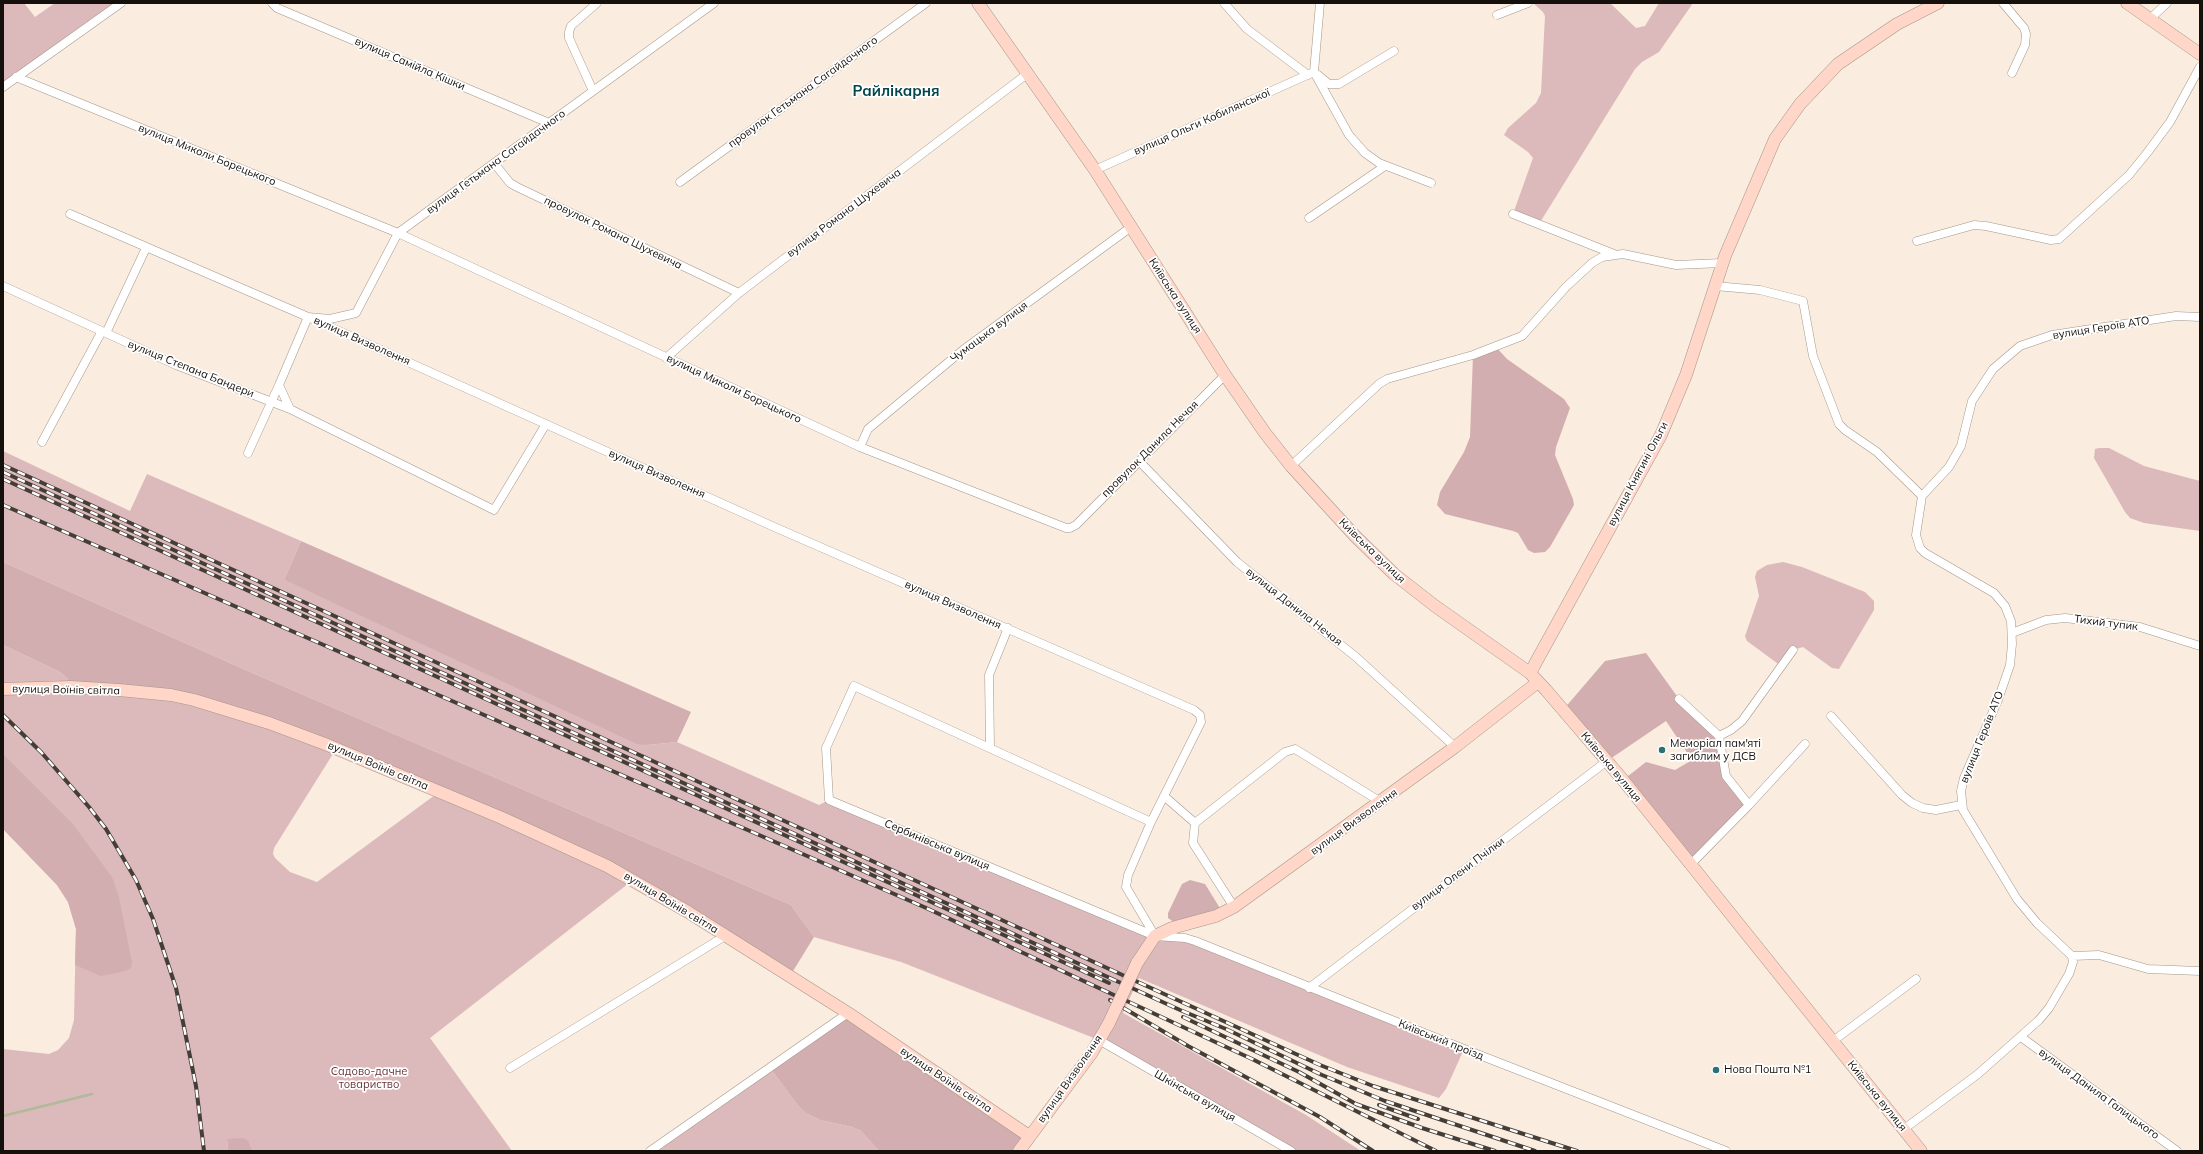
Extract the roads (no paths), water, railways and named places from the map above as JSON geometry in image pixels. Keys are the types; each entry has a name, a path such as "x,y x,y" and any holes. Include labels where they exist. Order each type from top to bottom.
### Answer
{"street":[{"path":"3,87 121,3"},
{"name":"вулиця Самійла Кішки","path":"272,3 276,8 549,123"},
{"path":"593,91 570,38 569,32 571,26 597,3"},
{"name":"вулиця Гетьмана Сагайдачного","path":"398,233 714,3"},
{"name":"провулок Гетьмана Сагайдачного","path":"680,182 926,3"},
{"name":"Київська вулиця","path":"978,3 1095,170 1225,375 1265,434 1290,466 1367,549 1394,574 1435,606 1534,678 1607,761 1921,1151"},
{"path":"1224,3 1246,29 1311,74 1329,84 1339,84 1394,51"},
{"path":"1320,3 1311,74 1352,139 1369,157 1385,166 1431,184"},
{"path":"1497,15 1528,3"},
{"name":"вулиця Княгині Ольги","path":"1534,678 1661,435 1686,375 1722,263 1775,139 1800,104 1838,64 1898,24 1938,3"},
{"path":"2003,3 2024,28 2026,34 2025,45 2012,73"},
{"path":"2127,3 2200,54"},
{"path":"2150,19 2167,3"},
{"path":"1917,241 1974,225 1986,226 2051,240 2059,238 2129,175 2147,154 2170,122 2200,67"},
{"name":"вулиця Романа Шухевича","path":"666,358 739,293 1027,74"},
{"name":"вулиця Ольги Кобилянської","path":"1095,170 1311,74"},
{"name":"вулиця Миколи Борецького","path":"16,77 398,233 860,447 1066,528 1070,528 1076,524"},
{"name":"провулок Романа Шухевича","path":"494,163 510,183 517,187 739,293"},
{"path":"1309,218 1385,166"},
{"path":"70,214 308,317 330,319 356,313 398,233"},
{"path":"1513,214 1615,254"},
{"name":"Чумацька вулиця","path":"860,447 868,429 959,354 1131,227"},
{"path":"42,442 104,332 146,248"},
{"path":"1290,466 1379,384 1397,375 1473,354 1518,339 1529,330 1566,287 1602,257 1615,254 1632,255 1676,265 1722,263"},
{"name":"вулиця Степана Бандери","path":"3,286 176,365 290,409 494,510 546,424"},
{"path":"1715,286 1760,290 1803,301 1813,356 1839,424 1844,430 1877,452 1922,496"},
{"name":"вулиця Героїв АТО","path":"2072,956 2037,923 2017,898 1969,823 1961,805 1961,791 1964,778 1998,700 2010,665 2012,633 2008,613 2000,599 1994,593 1925,553 1920,548 1916,534 1922,496 1949,467 1961,446 1972,401 1993,369 2020,346 2052,335 2176,316 2200,317"},
{"path":"248,453 272,402 308,317"},
{"name":"вулиця Визволення","path":"308,317 772,526 1194,710 1200,715 1201,722 1151,822 1128,875 1126,887 1155,936"},
{"name":"провулок Данила Нечая","path":"1076,524 1225,375"},
{"path":"279,385 290,409"},
{"name":"вулиця Данила Нечая","path":"1139,461 1240,565 1356,656 1455,747"},
{"name":"Тихий тупик","path":"2012,633 2046,620 2065,618 2140,627 2200,646"},
{"name":"вулиця Визволення","path":"990,747 990,668 1008,628"},
{"path":"1719,736 1731,730 1742,721 1793,650"},
{"name":"вулиця Визволення","path":"1029,1136 1099,1040 1109,1023 1137,963 1155,936 1172,928 1216,916 1234,907 1455,747 1534,678"},
{"name":"Сербинівська вулиця","path":"990,747 854,686 826,748 830,800 1155,936"},
{"name":"вулиця Воїнів світла","path":"3,689 71,687 171,695 269,723 325,744 495,815 593,859 633,880 848,1013 1029,1136"},
{"path":"1678,699 1719,736 1726,776 1749,805"},
{"path":"1831,716 1902,795 1912,803 1923,808 1936,810 1961,805"},
{"path":"1690,865 1749,805 1805,744"},
{"path":"990,747 1151,822"},
{"path":"1234,907 1193,844 1195,822 1285,752 1295,749 1381,802"},
{"name":"вулиця Олени Пчілки","path":"1309,988 1607,761"},
{"path":"1164,796 1195,822"},
{"name":"вулиця Воїнів світла","path":"510,1068 725,936"},
{"name":"Київський проїзд","path":"1155,936 1184,938 1195,941 1309,988 1726,1151"},
{"path":"1904,1129 1978,1074 2021,1037 2049,1008 2069,974 2073,962 2072,956 2099,955 2148,969 2200,971"},
{"path":"1832,1041 1916,979"},
{"path":"650,1151 848,1013"},
{"name":"вулиця Данила Галицького","path":"2021,1037 2177,1151"},
{"name":"Шкінська вулиця","path":"1099,1040 1291,1151"},
{"path":"1019,1151 1029,1136"}],"waterway":[{"path":"3,1116 92,1094"}],"railway":[{"path":"3,465 1320,1065 1373,1086 1577,1151"},
{"path":"3,472 1180,1010 1226,1029 1322,1075 1385,1101 1535,1151"},
{"path":"3,479 1109,983"},
{"path":"3,505 924,907 1252,1059 1436,1151"},
{"path":"3,715 41,752 89,807 106,829 136,880 153,919 176,988 196,1086 204,1151"},
{"path":"1110,1000 1188,1046 1320,1117 1373,1151"},
{"path":"1183,1017 1299,1072 1356,1104 1422,1128 1495,1151"},
{"path":"1379,1105 1418,1119"}],"place":[{"name":"Меморіал пам'яті загиблим у ДСВ","path":"1662,750"},
{"name":"Нова Пошта №1","path":"1716,1070"}],"district":[{"name":"Райлікарня","path":"896,91"}],"park label":[{"name":"Садово-дачне товариство","path":"369,1078"}]}
